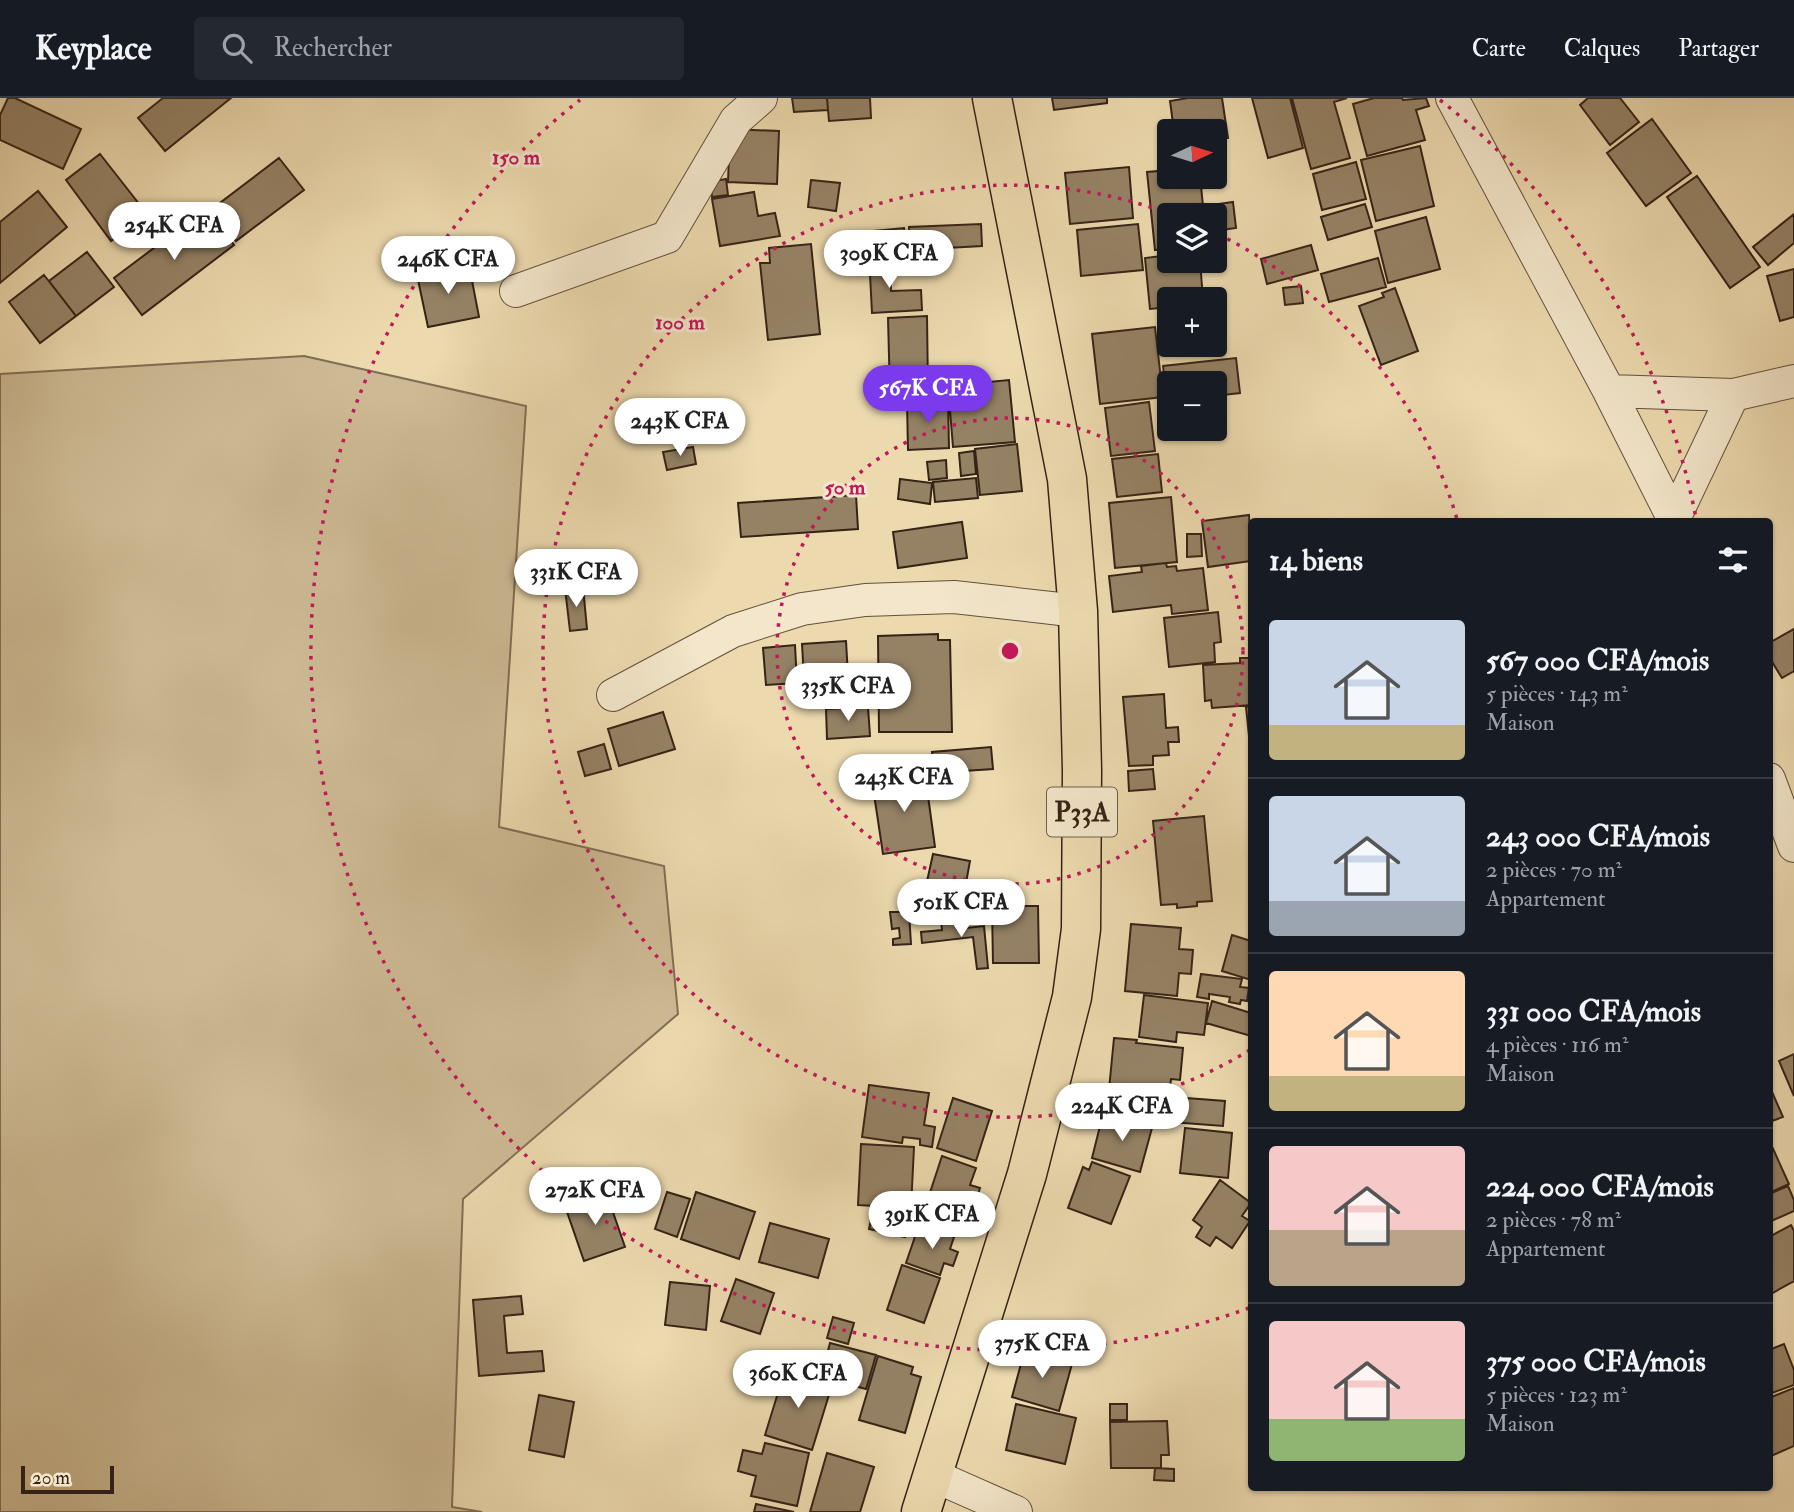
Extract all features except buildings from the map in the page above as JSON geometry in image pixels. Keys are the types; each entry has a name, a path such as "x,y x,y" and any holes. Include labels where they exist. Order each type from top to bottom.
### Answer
{"main road":[{"name":"P33A","path":"921,1512 1027,1174 1072,997 1081,929 1083,770 1078,611 1067,479 992,98"}],"street":[{"path":"516,291 667,237 736,120 761,98"},
{"path":"1452,98 1609,391 1673,518"},
{"path":"1609,391 1733,395 1794,381"},
{"path":"1675,518 1733,395"},
{"path":"613,695 733,631 802,609 866,600 954,597 1078,611"},
{"path":"1773,790 1794,846"},
{"path":"932,1475 1016,1512"}],"shaded area":[{"path":"304,356 526,406 499,827 664,866 678,1014 463,1199 452,1507 482,1512 0,1512 0,374"}]}
